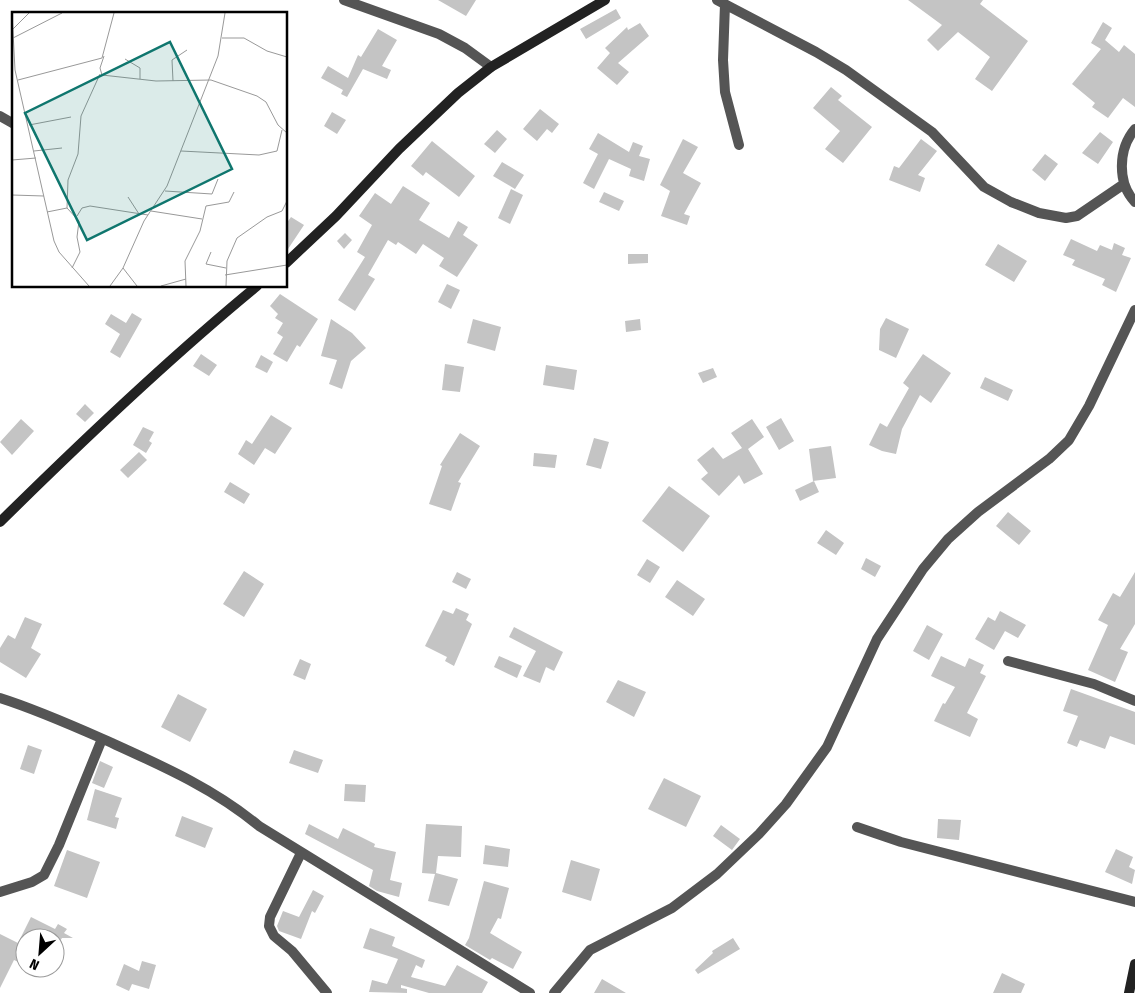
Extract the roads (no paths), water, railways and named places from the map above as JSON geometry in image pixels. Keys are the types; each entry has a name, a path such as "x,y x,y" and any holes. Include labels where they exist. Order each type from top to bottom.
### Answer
{"main road":[{"path":"288,261 336,216 398,149 458,94 491,67 605,0"},
{"path":"0,522 87,436 185,346 255,288"},
{"path":"1129,993 1135,964"}],"street":[{"path":"344,0 439,34 465,48 491,67"},
{"path":"739,145 725,92 721,2 846,70 932,132 984,186 1011,202 1039,213 1066,218 1077,216 1124,184"},
{"path":"0,116 12,123"},
{"path":"1135,129 1124,147 1122,164 1124,184 1135,202"},
{"path":"554,993 590,950 672,908 717,874 759,834 786,804 827,747 877,639 923,569 948,539 1049,460 1069,440 1089,406 1135,310"},
{"path":"1008,661 1094,684 1135,701"},
{"path":"0,698 35,709 209,790 301,853 530,993"},
{"path":"0,892 32,882 44,875 59,845 102,739"},
{"path":"857,827 901,842 1135,902"},
{"path":"301,853 270,917 269,926 274,936 298,957 327,993"}]}
